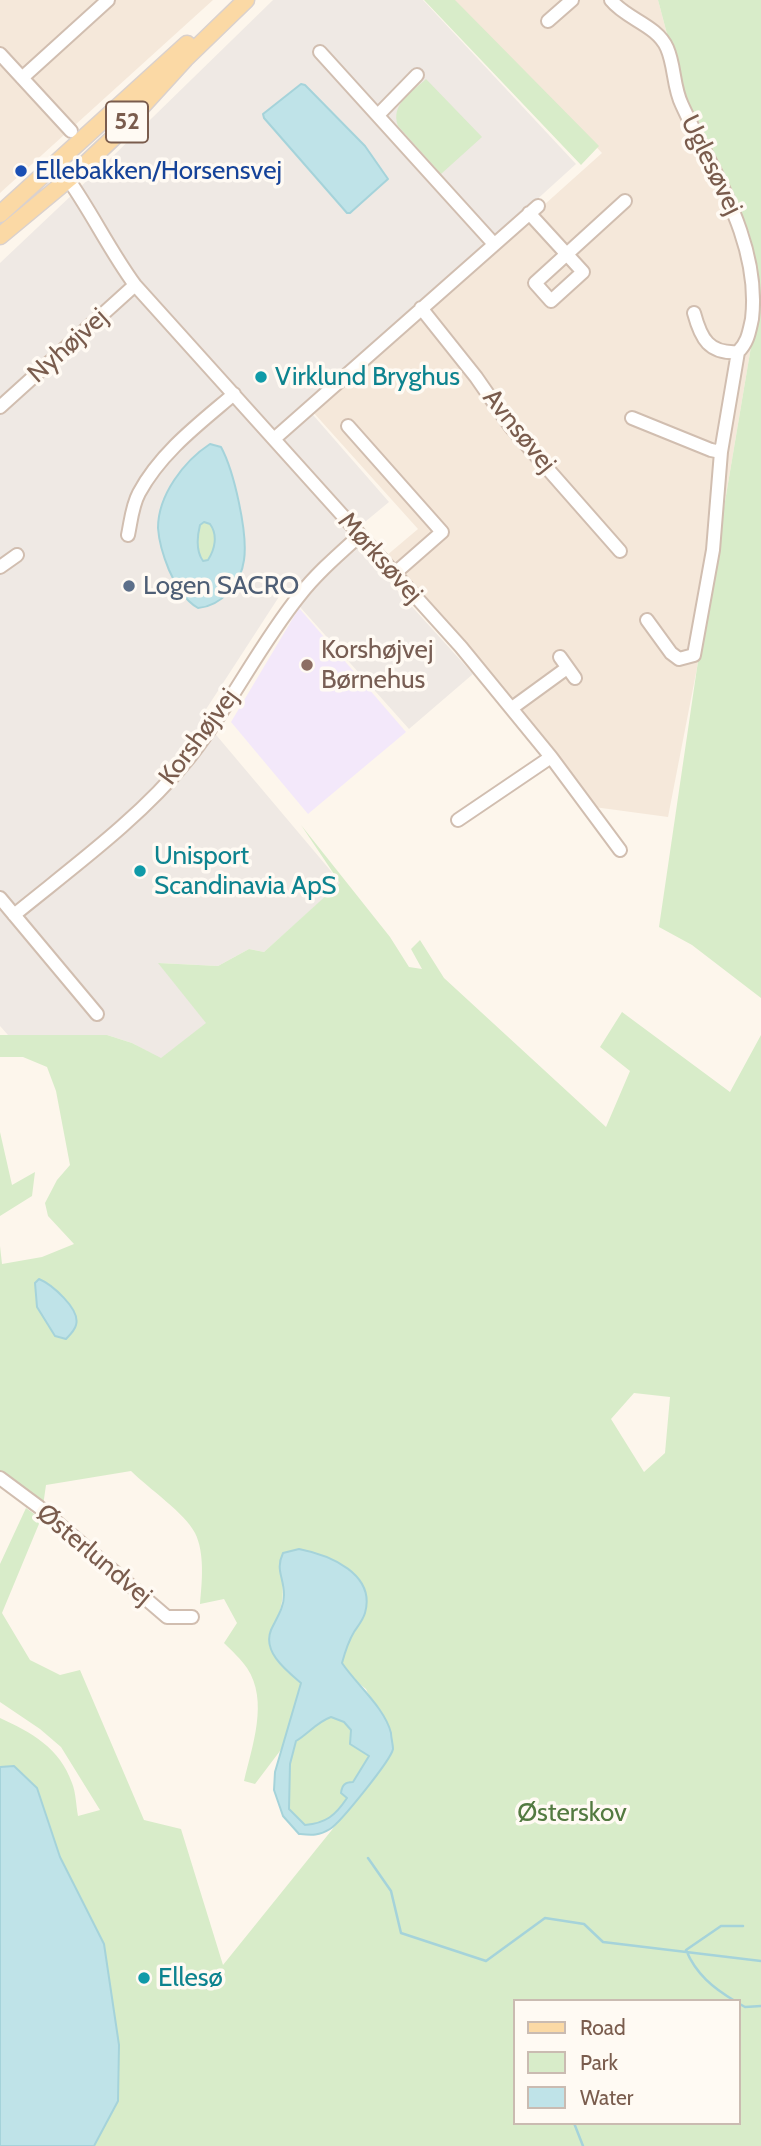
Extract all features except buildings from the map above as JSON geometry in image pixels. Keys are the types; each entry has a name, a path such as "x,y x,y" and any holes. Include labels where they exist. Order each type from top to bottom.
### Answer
{"main road":[{"name":"52","path":"0,214 235,0"},
{"name":"52","path":"0,236 113,138 185,59 246,0"},
{"name":"52","path":"71,131 85,127 124,101"},
{"name":"52","path":"68,179 87,145 124,101"},
{"name":"52","path":"0,214 59,178 68,179"}],"street":[{"path":"22,78 108,0"},
{"path":"548,20 572,0"},
{"name":"Uglesøvej","path":"611,0 659,36 668,48 680,102 734,208 748,243 756,286 747,343 738,352 721,452 713,551 694,654 679,659 671,653 647,621"},
{"path":"320,52 494,244"},
{"path":"0,54 71,131"},
{"path":"379,114 417,75"},
{"name":"Mørksøvej","path":"68,179 92,212 116,259 135,285 461,647 551,757 620,850"},
{"path":"274,439 533,210 566,254 625,201"},
{"name":"Nyhøjvej","path":"0,407 135,285"},
{"name":"Avnsøvej","path":"421,309 470,369 510,426 620,551"},
{"path":"694,313 707,344 724,353 738,352"},
{"path":"128,535 132,510 139,493 161,461 234,394"},
{"path":"632,418 721,452"},
{"path":"348,426 442,532 394,574"},
{"name":"Korshøjvej","path":"14,915 136,813 165,785 204,737 298,597 319,573 359,536"},
{"path":"0,567 17,555"},
{"path":"512,708 567,668"},
{"path":"458,820 551,757"},
{"path":"0,898 97,1014"},
{"name":"Østerlundvej","path":"0,1478 39,1507 167,1617 192,1617"}],"shaded area":[{"path":"0,0 213,0 0,193"},
{"path":"273,0 423,0 576,164 307,408 389,502 348,536 473,674 409,729 284,589 201,717 341,883 264,952 249,949 218,966 159,963 207,1023 161,1059 132,1043 107,1035 8,1035 0,1026 0,263"},
{"path":"454,0 658,0 684,98 749,232 758,271 757,311 697,668 668,817 594,807 488,670 386,556 418,529 313,412 602,153"},
{"name":"Korshøjvej Børnehus","path":"299,608 406,732 308,814 231,722"}],"green space":[{"path":"424,0 455,0 599,146 581,165"},
{"path":"658,0 761,0 761,998 692,945 659,927 697,668 757,311 758,271 749,232 684,98"},
{"path":"426,79 482,137 441,174 398,126 396,118 404,99"},
{"path":"204,522 211,524 214,542 208,560 202,561 198,539 200,525"},
{"name":"Østerskov","path":"301,825 390,937 409,967 422,969 411,949 420,940 444,978 606,1127 630,1071 600,1047 622,1012 730,1092 761,1035 761,2146 94,2146 118,2101 119,2045 37,1788 14,1766 0,1767 0,1718 33,1735 60,1760 73,1787 78,1816 100,1810 61,1747 0,1702 0,1564 26,1508 41,1519 2,1613 30,1660 60,1675 80,1670 144,1820 181,1829 223,1965 385,1764 393,1749 366,1689 352,1678 342,1663 352,1635 282,1581 280,1609 269,1634 287,1671 302,1683 283,1747 255,1784 244,1781 257,1724 257,1695 247,1668 224,1643 237,1623 224,1599 200,1604 202,1558 190,1525 131,1471 46,1485 43,1506 0,1472 0,1246 2,1264 42,1257 74,1244 48,1216 45,1203 57,1180 70,1165 56,1091 47,1067 23,1057 0,1057 0,1035 107,1035 132,1043 161,1058 206,1023 158,963 218,966 249,949 264,952 340,883","holes":["634,1393 670,1397 665,1453 644,1472 611,1419"]},
{"path":"0,1132 12,1185 35,1172 32,1196 0,1216"},
{"path":"331,1717 344,1722 370,1756 353,1782 341,1793 347,1798 338,1810 329,1818 305,1825 289,1809 290,1764 296,1741"}],"water":[{"path":"301,84 365,146 388,179 350,213 347,213 264,118 263,114"},
{"path":"210,444 221,447 239,502 245,548 242,569 229,592 215,603 198,608 185,596 172,576 162,550 158,528 162,503 174,480 200,451","holes":["204,522 210,524 215,537 214,547 208,560 203,561 198,548 199,530"]},
{"path":"39,1279 51,1286 74,1312 76,1325 66,1339 55,1336 37,1307 35,1283"},
{"path":"299,1549 324,1556 348,1569 364,1587 367,1599 365,1613 350,1640 342,1663 383,1714 391,1733 393,1747 384,1765 344,1816 330,1829 315,1834 299,1834 283,1816 274,1790 275,1772 301,1683 277,1660 270,1646 271,1630 284,1600 280,1569 283,1553","holes":["331,1717 344,1722 351,1730 350,1744 369,1756 353,1782 343,1786 341,1793 347,1798 338,1810 329,1818 305,1825 289,1809 290,1764 296,1741"]},
{"name":"Ellesø","path":"14,1766 37,1788 60,1857 104,1944 119,2045 118,2101 94,2146 0,2146 0,1767"}],"waterway":[{"path":"368,1858 391,1891 401,1933 486,1961 545,1918 584,1924 603,1942 761,1961"},
{"path":"732,1999 706,1980 686,1950 721,1926 743,1926"},
{"path":"740,2004 745,2007 761,2006"},
{"path":"575,2125 583,2146"}],"place":[{"name":"Ellebakken/Horsensvej","path":"21,171"},
{"name":"Virklund Bryghus","path":"261,377"},
{"name":"Logen SACRO","path":"129,586"},
{"name":"Korshøjvej Børnehus","path":"307,665"},
{"name":"Unisport Scandinavia ApS","path":"140,871"},
{"name":"Ellesø","path":"144,1978"}]}
